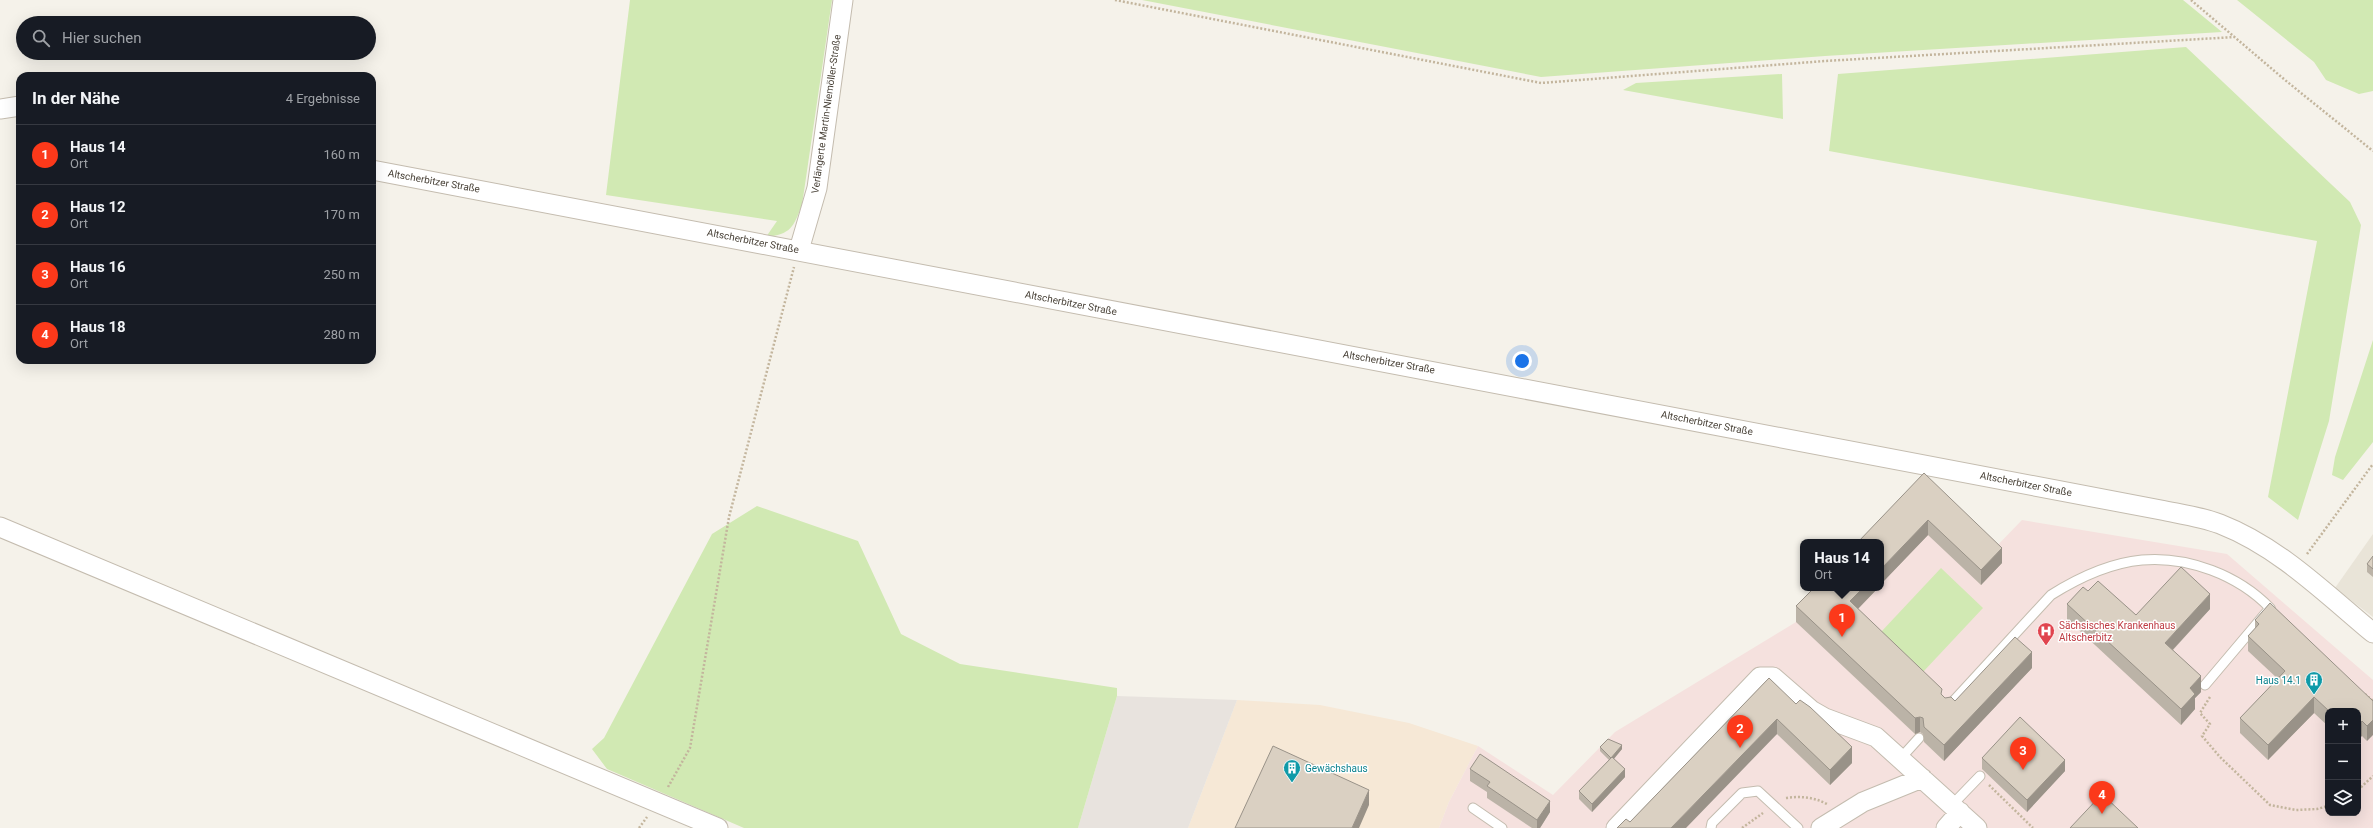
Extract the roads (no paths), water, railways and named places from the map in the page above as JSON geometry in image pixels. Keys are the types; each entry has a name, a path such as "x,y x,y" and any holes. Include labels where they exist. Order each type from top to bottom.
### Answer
{"street":[{"name":"Verlängerte Martin-Niemöller-Straße","path":"799,250 817,188 843,0"},
{"path":"0,109 16,107"},
{"name":"Altscherbitzer Straße","path":"376,171 2161,510 2219,524 2254,540 2296,568 2373,633"},
{"path":"0,527 718,828"},
{"path":"1616,828 1760,677 1773,677 1811,710 1825,718 1876,737 1956,808 1976,828"},
{"path":"1821,828 1863,802 1922,778"},
{"path":"1946,828 1956,808"}],"lane":[{"path":"1947,708 2051,595 2068,584 2105,568 2142,560 2174,561 2203,567 2231,578 2259,596 2270,608 2205,685"},
{"path":"1900,758 1920,738"},
{"path":"1956,808 1980,776"},
{"path":"1711,828 1712,823 1742,793 1758,791 1798,828"},
{"path":"1473,808 1502,828"}],"place":[{"name":"Haus 14","path":"1842,637"},
{"name":"Sächsisches Krankenhaus Altscherbitz","path":"2046,646"},
{"name":"Haus 14.1","path":"2314,695"},
{"name":"Haus 12","path":"1740,748"},
{"name":"Haus 16","path":"2023,770"},
{"name":"Gewächshaus","path":"1292,783"},
{"name":"Haus 18","path":"2102,814"}]}
